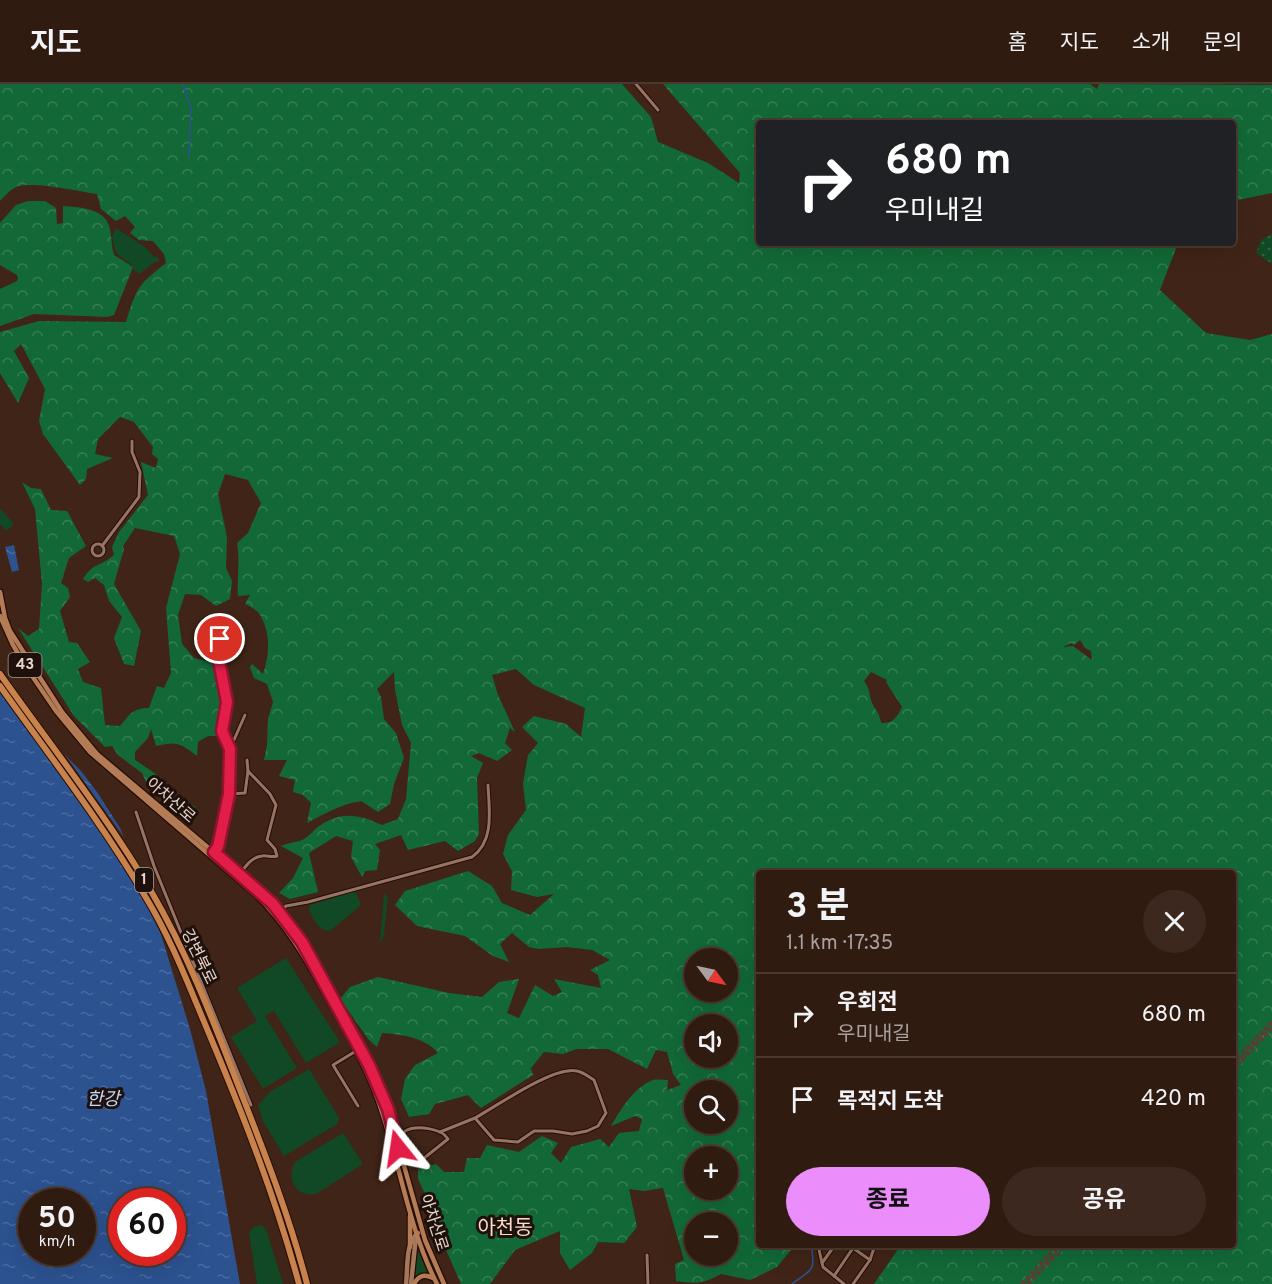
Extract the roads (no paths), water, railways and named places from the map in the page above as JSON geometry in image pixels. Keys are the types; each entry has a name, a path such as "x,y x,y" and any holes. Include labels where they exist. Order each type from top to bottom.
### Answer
{"highway":[{"name":"강변북로","path":"0,674 124,848 152,893 194,977 274,1179 307,1284"},
{"name":"강변북로","path":"0,686 117,850 147,898 180,964 246,1109 299,1284"}],"main road":[{"name":"아차산로","path":"0,592 10,631 78,734 271,905"},
{"name":"아차산로","path":"0,616 18,653 65,723 90,752 130,788 240,875 271,905 293,934 360,1047 388,1109 420,1233 436,1281"},
{"name":"아차산로","path":"293,934 357,1050 374,1088 410,1210 444,1284"},
{"path":"410,1210 410,1247"},
{"path":"410,1284 422,1275 427,1275 436,1281"}],"street":[{"path":"636,84 658,110"},
{"path":"102,546 139,497 140,472 132,452 132,441"},
{"path":"220,639 219,661 227,702 222,731 230,749"},
{"path":"212,854 218,847 229,794 230,749 245,716"},
{"path":"229,794 245,793 247,760"},
{"path":"240,875 245,865 261,856 277,856 275,849 267,840 276,805 270,794 248,771"},
{"path":"277,912 286,906 472,857 484,843 489,828 488,785"},
{"path":"136,812 154,866 246,1109"},
{"path":"357,1050 333,1065 358,1106"},
{"path":"440,1132 475,1118 510,1095 559,1071 577,1071 594,1080 606,1113 598,1126 587,1131 572,1134 534,1131 518,1142 494,1140 475,1118"},
{"path":"398,1148 405,1131 413,1127 440,1132 448,1139 423,1159 409,1159 402,1164"},
{"path":"410,1284 410,1247 413,1237 420,1233"},
{"path":"410,1284 420,1233"},
{"path":"818,1248 823,1267 844,1284"},
{"path":"822,1263 833,1248"},
{"path":"834,1276 851,1248"},
{"path":"855,1248 870,1260"},
{"path":"854,1284 870,1260 874,1248"},
{"path":"647,1256 648,1284"}],"water":[{"path":"14,545 19,570 12,572 5,547"},
{"name":"한강","path":"0,667 56,746 81,771 97,792 120,828 152,905 190,1029 206,1091 240,1284 0,1284"}],"waterway":[{"path":"183,84 191,109 189,157"},
{"path":"792,1284 811,1269 813,1261 811,1248"}],"tunnel":[{"path":"1236,1060 1272,1022"},
{"path":"1236,1066 1272,1028"},
{"path":"1022,1284 1056,1248"},
{"path":"1028,1284 1062,1248"}],"district":[{"name":"아천동","path":"505,1229"}]}
